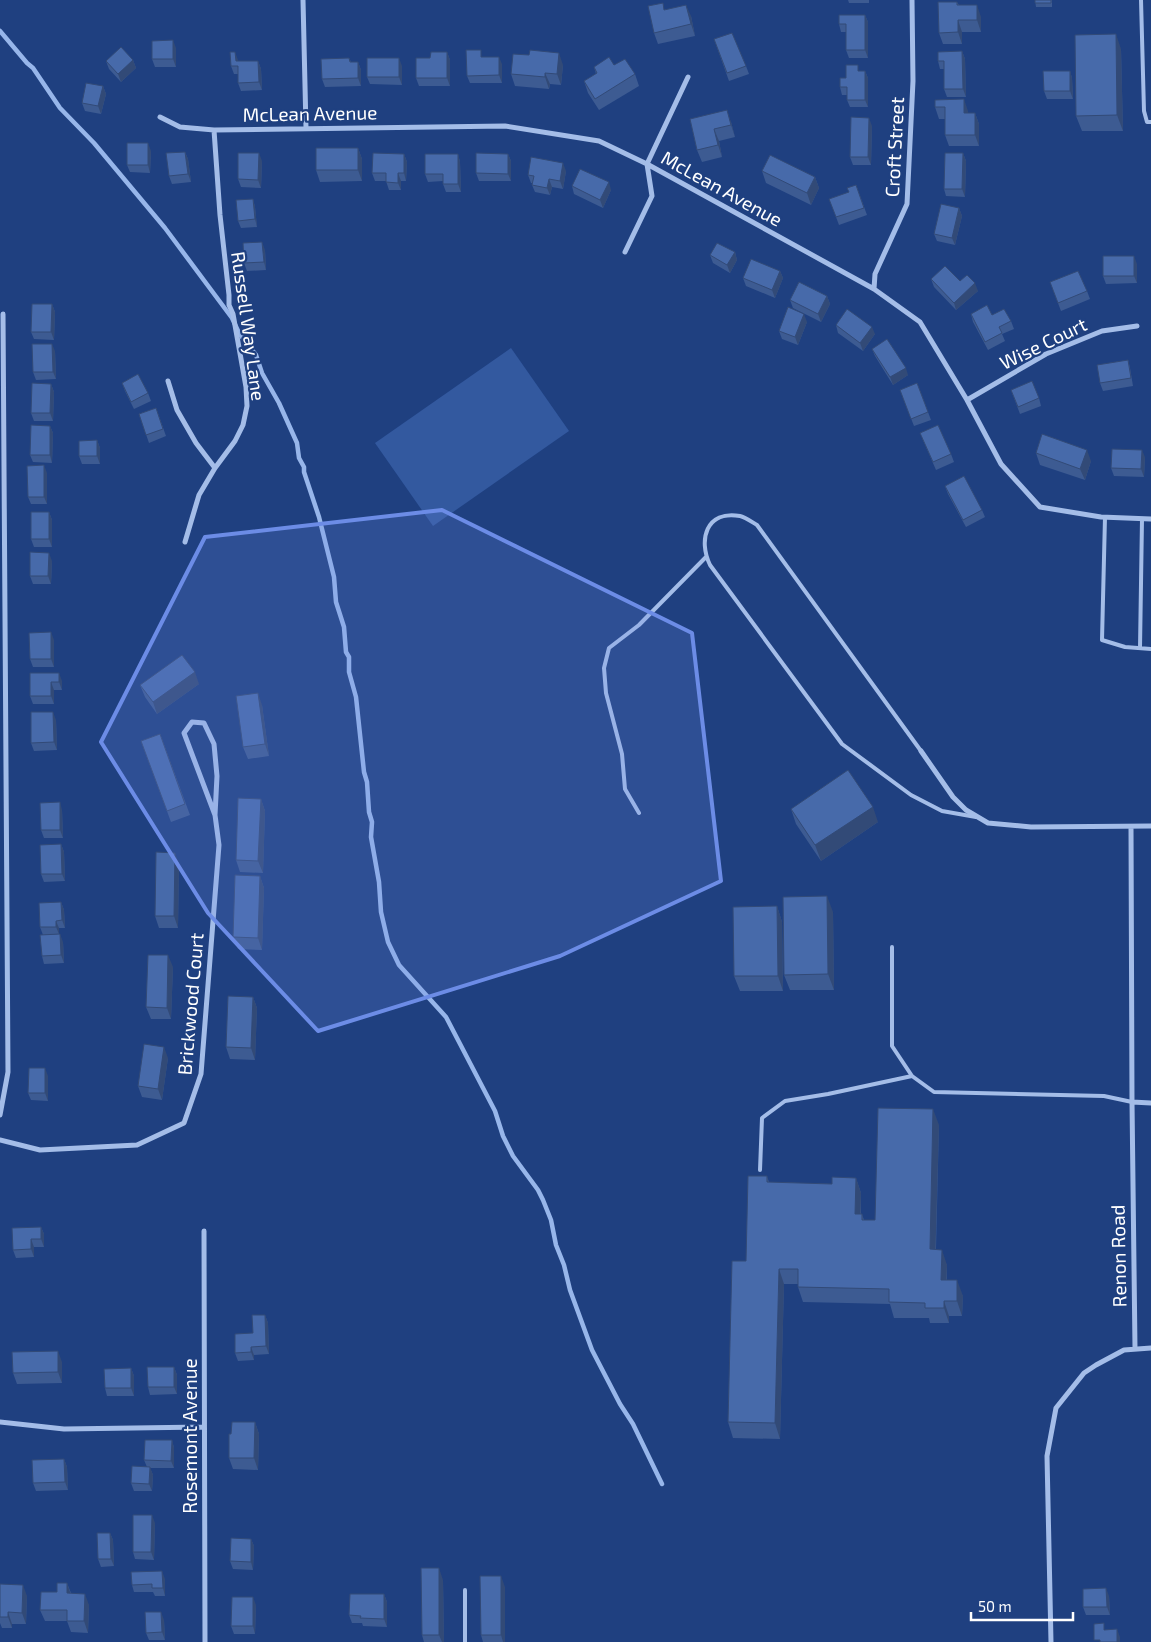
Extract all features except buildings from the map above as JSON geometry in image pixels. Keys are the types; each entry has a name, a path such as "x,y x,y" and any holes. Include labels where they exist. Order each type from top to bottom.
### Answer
{"street":[{"path":"302,0 306,128"},
{"name":"Croft Street","path":"874,289 874,274 907,204 913,81 912,0"},
{"path":"625,252 652,196 647,164 688,76"},
{"name":"McLean Avenue","path":"160,117 180,127 214,130 505,126 599,141 647,164 874,289 920,322 967,400 1001,464 1040,508 1105,518 1151,519"},
{"name":"Russell Way Lane","path":"185,542 199,495 215,468 235,441 243,425 247,406 246,387 233,314 229,305 230,295 220,215 214,130"},
{"path":"0,1115 8,1072 3,314"},
{"name":"Wise Court","path":"967,400 1046,354 1102,331 1138,326"},
{"path":"168,381 177,410 196,443 215,468"},
{"name":"Brickwood Court","path":"0,1140 40,1150 137,1146 184,1122 201,1074 219,845 214,815 184,733 192,722 204,723 214,744 217,776 214,815"},
{"path":"921,751 953,797 966,810 988,823 1031,827 1151,826"},
{"name":"Renon Road","path":"1131,827 1135,1348"},
{"path":"1132,1102 1151,1103"},
{"name":"Rosemont Avenue","path":"204,1231 205,1642"},
{"path":"1051,1642 1046,1456 1056,1408 1084,1373 1124,1350 1151,1348"},
{"path":"0,1422 64,1429 203,1427"}],"lane":[{"path":"1141,0 1144,111 1147,122 1151,122"},
{"path":"921,751 757,525 741,516 723,515 714,522 706,531 704,547 710,565 842,744 911,795 942,811 976,817"},
{"path":"1105,518 1102,640 1125,647 1151,649"},
{"path":"1140,648 1142,519"},
{"path":"639,813 625,789 622,754 606,693 604,668 609,648 639,625 706,557"},
{"path":"892,948 892,1046 912,1076 934,1092 1104,1096 1132,1102"},
{"path":"760,1170 762,1118 785,1101 912,1076"},
{"path":"464,1590 465,1642"}],"highlighted area":[{"path":"442,510 692,633 721,881 560,956 318,1031 208,913 101,742 205,537"}],"shaded area":[{"path":"511,348 569,431 433,526 375,443"}],"waterway":[{"path":"0,31 33,68 60,108 94,143 165,228 232,318 239,333 256,355 262,373 279,403 297,443 299,458 304,467 319,517 334,577 336,602 344,627 346,652 349,657 349,672 356,697 369,812 372,822 371,837 379,882 381,912 388,942 399,965 446,1017 495,1111 503,1136 513,1156 538,1190 551,1220 556,1245 564,1265 570,1290 592,1350 620,1404 633,1424 662,1484"}]}
